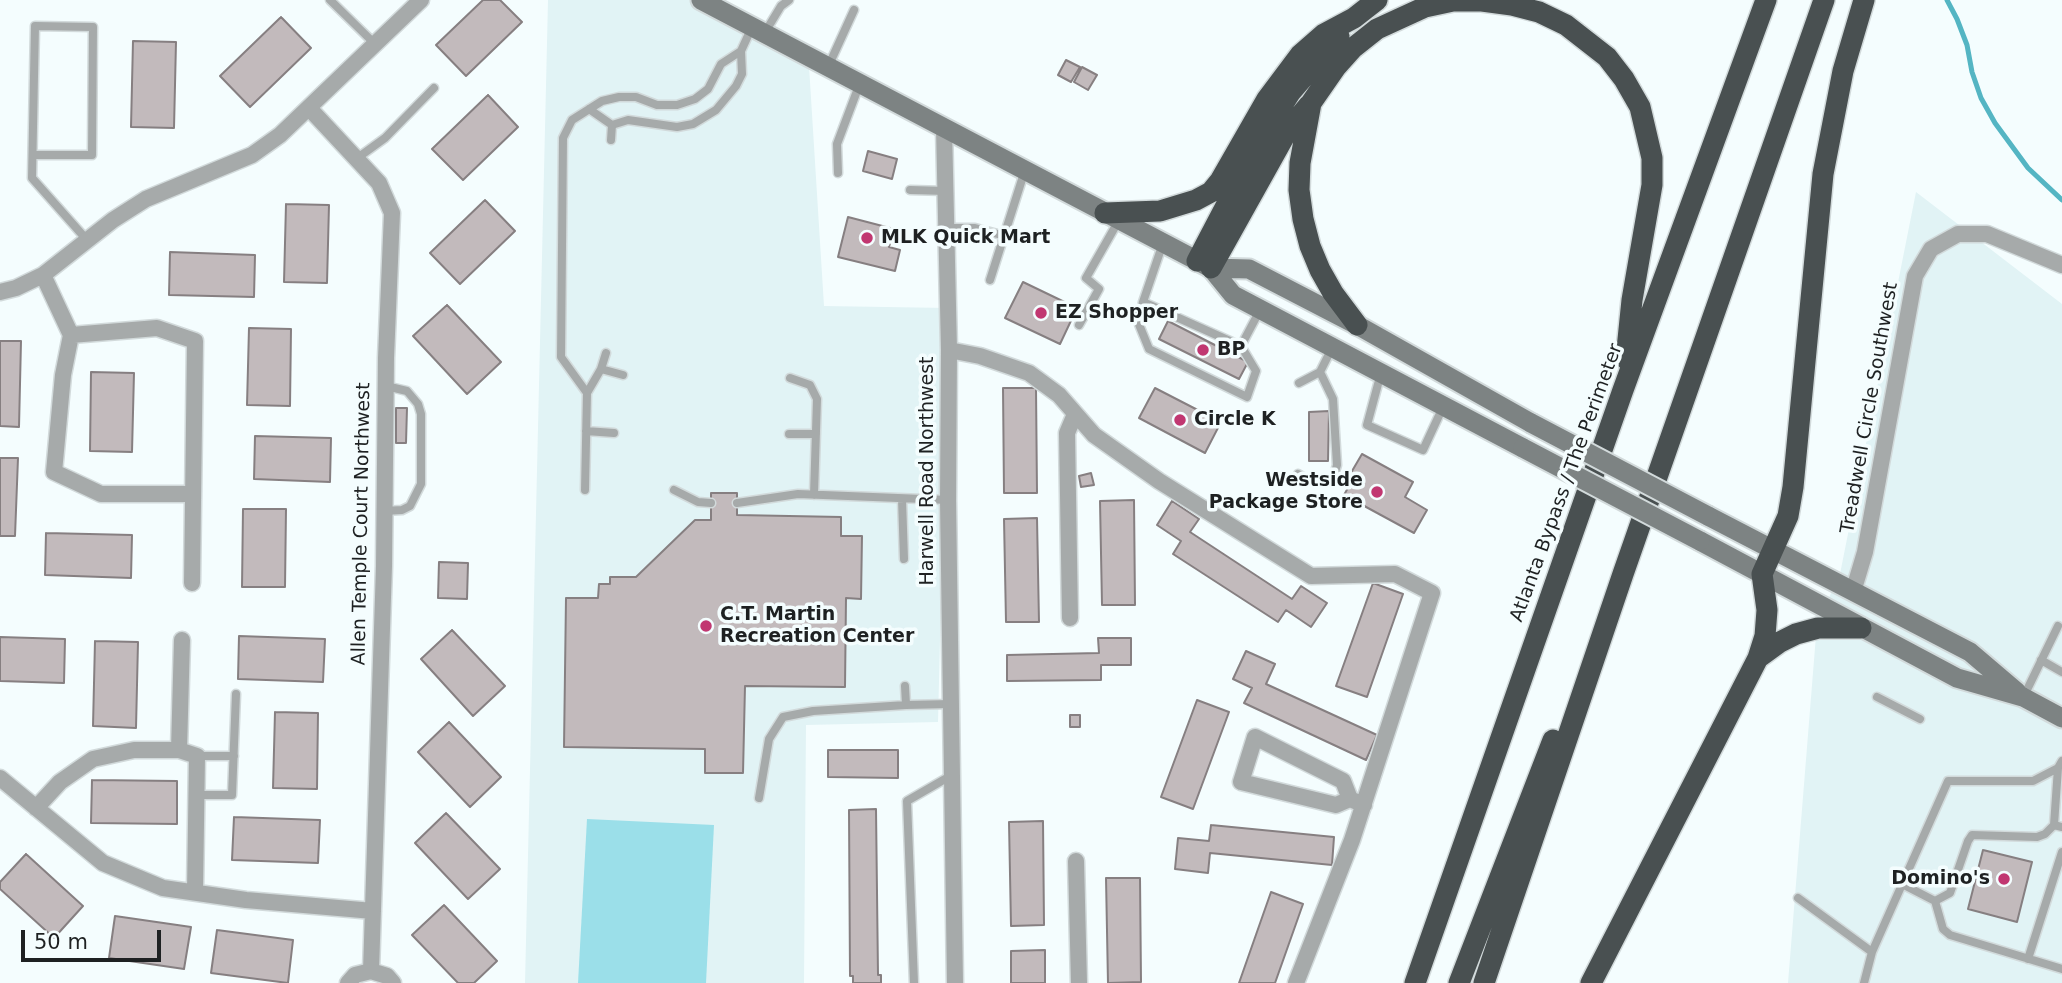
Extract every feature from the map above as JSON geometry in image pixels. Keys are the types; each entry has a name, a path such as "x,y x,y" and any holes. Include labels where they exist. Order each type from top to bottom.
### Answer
{"highway":[{"path":"1112,216 1160,211 1196,200 1211,192 1267,99 1300,55 1324,34 1354,18 1377,0"},
{"name":"Atlanta Bypass / The Perimeter","path":"1415,983 1623,390 1766,0"},
{"path":"1484,983 1623,574 1824,0"},
{"path":"1591,983 1758,658 1767,623 1762,574 1788,516 1793,486 1823,173 1843,71 1864,0"},
{"path":"1204,264 1287,130 1311,103 1336,67 1353,48 1377,29 1425,8 1453,1 1482,1 1539,12 1566,25 1607,57 1640,107 1652,158 1649,212 1632,300 1623,390"},
{"path":"1204,264 1258,145 1290,93 1354,18"},
{"path":"1311,103 1300,163 1299,190 1303,219 1320,270 1357,325"},
{"path":"1459,983 1534,785 1623,574"},
{"path":"1758,658 1796,634 1818,628 1861,628"}],"main road":[{"path":"701,0 1204,264 1233,295 1260,310 1861,628 1957,678 2023,697"},
{"path":"1204,264 1249,269 1357,325 1531,423 1970,652 2023,697 2062,718"}],"street":[{"path":"0,292 16,288 43,275 113,220 146,199 252,155 280,135 421,0"},
{"name":"Allen Temple Court Northwest","path":"309,108 379,183 392,213 371,971"},
{"name":"Harwell Road Northwest","path":"944,128 947,191 948,500 955,983"},
{"name":"Treadwell Circle Southwest","path":"1853,592 1865,552 1915,276 1931,249 1958,234 1987,234 2062,265"},
{"path":"43,275 71,335 63,375 54,472 101,494 192,494"},
{"path":"71,335 157,328 195,341 192,583"},
{"path":"949,350 980,356 1029,373 1059,395 1094,435 1159,481 1311,576 1395,574 1432,593 1357,802 1352,840 1296,983"},
{"path":"1070,618 1068,433 1076,414"},
{"path":"179,750 182,640"},
{"path":"1255,737 1343,781 1357,802 1336,805 1241,782 1255,737"},
{"path":"36,808 61,782 93,759 134,750 179,750 197,755 195,892"},
{"path":"0,778 103,863 163,888 246,900 373,911"},
{"path":"1076,861 1079,983"},
{"path":"348,983 355,975 371,971 387,976 393,983"}],"lane":[{"path":"330,0 375,44"},
{"path":"587,393 561,357 563,138 572,120 602,101 619,97 636,97 657,104 677,105 695,99 708,89 721,64 741,51 789,0"},
{"path":"828,67 854,10"},
{"path":"33,155 92,155 93,27 35,26 32,178 87,240"},
{"path":"612,125 628,120 677,127 693,124 716,110 736,86 742,74 741,51"},
{"path":"838,173 837,144 860,83"},
{"path":"356,159 385,138 434,88"},
{"path":"589,109 612,125"},
{"path":"611,140 612,125"},
{"path":"990,280 1025,170"},
{"path":"910,190 947,191"},
{"path":"1079,326 1099,289 1086,278 1112,216"},
{"path":"947,228 975,228 1005,236"},
{"path":"1143,302 1241,346 1256,371 1247,397 1149,349 1138,322 1143,302 1163,243"},
{"path":"1241,346 1260,310"},
{"path":"1299,383 1320,372 1332,348"},
{"path":"585,490 587,393 601,369 606,352"},
{"path":"601,369 623,375"},
{"path":"1298,474 1314,483 1334,480 1337,465 1333,399 1320,372"},
{"path":"1381,373 1367,425 1423,450 1444,405"},
{"path":"790,378 810,384 817,399 814,495"},
{"path":"384,511 402,510 410,506 421,484 421,414 418,404 407,391 386,386"},
{"path":"586,431 614,433"},
{"path":"789,434 816,435"},
{"path":"674,490 698,502 711,503"},
{"path":"737,503 798,494 948,500"},
{"path":"902,499 904,559"},
{"path":"2023,697 2058,626"},
{"path":"2040,660 2062,672"},
{"path":"905,686 906,705"},
{"path":"197,795 232,795 236,694"},
{"path":"1877,697 1920,719"},
{"path":"759,798 769,739 783,717 813,711 951,704"},
{"path":"197,755 234,757"},
{"path":"1935,901 1950,893 1972,835 2037,836 2058,826 2060,764"},
{"path":"1864,983 1872,952 1948,781 2033,781 2060,764"},
{"path":"914,983 907,801 952,775"},
{"path":"2028,959 2062,852"},
{"path":"1902,884 1935,901 1943,929 1950,935 2062,969"},
{"path":"1798,898 1872,952"}],"shaded area":[{"path":"548,0 715,0 808,50 824,306 948,308 938,722 806,725 804,983 525,983"},
{"path":"1916,192 2062,304 2062,983 1788,983 1817,623 1840,574"},
{"path":"587,819 714,825 706,983 578,983"}],"building":[{"path":"483,0 500,0 522,22 466,76 436,45"},
{"path":"281,17 311,48 250,107 220,76"},
{"path":"133,41 176,42 174,128 131,127"},
{"path":"1066,60 1080,67 1071,82 1058,75"},
{"path":"1082,67 1097,75 1088,90 1074,82"},
{"path":"488,95 518,127 463,180 432,149"},
{"path":"868,151 897,159 892,179 863,171"},
{"path":"485,200 515,231 460,284 430,253"},
{"path":"286,204 329,205 327,283 284,282"},
{"name":"MLK Quick Mart","path":"848,217 894,229 889,247 900,250 895,271 838,257"},
{"path":"170,252 255,255 254,297 169,295"},
{"name":"EZ Shopper","path":"1023,282 1077,308 1060,344 1005,318"},
{"path":"447,305 501,362 467,394 413,336"},
{"name":"BP","path":"1168,321 1248,362 1239,379 1159,339"},
{"path":"249,328 291,329 290,406 247,405"},
{"path":"0,341 21,341 19,427 0,426"},
{"path":"91,372 134,373 132,452 90,451"},
{"path":"1003,388 1036,388 1037,493 1004,493"},
{"name":"Circle K","path":"1155,388 1221,422 1205,453 1139,418"},
{"path":"396,408 407,408 406,443 396,443"},
{"path":"1329,411 1328,461 1309,461 1309,412"},
{"path":"255,436 331,438 330,482 254,479"},
{"name":"Westside Package Store","path":"1362,454 1413,482 1405,497 1427,510 1414,533 1344,495 1349,486 1345,483"},
{"path":"0,458 18,458 15,536 0,536"},
{"path":"1091,473 1094,485 1081,487 1079,476"},
{"name":"C.T. Martin Recreation Center","path":"711,493 737,493 737,515 841,517 841,536 862,536 861,599 846,598 845,687 745,686 743,773 705,773 705,749 564,747 566,598 598,598 599,584 610,584 610,577 636,577 695,520 711,520"},
{"path":"1134,500 1135,605 1102,605 1100,501"},
{"path":"1172,501 1199,519 1190,532 1292,599 1301,586 1327,603 1311,627 1286,610 1278,622 1173,554 1181,541 1157,525"},
{"path":"243,509 286,509 285,587 242,587"},
{"path":"1037,518 1039,622 1006,622 1004,519"},
{"path":"46,533 132,535 131,578 45,575"},
{"path":"439,562 468,563 467,599 438,598"},
{"path":"1373,583 1403,594 1367,697 1336,686"},
{"path":"452,630 505,686 473,716 421,659"},
{"path":"239,636 325,639 323,682 238,679"},
{"path":"0,637 65,639 64,683 0,681"},
{"path":"1098,638 1131,638 1131,665 1101,665 1101,680 1007,681 1007,655 1099,653"},
{"path":"95,641 138,642 136,728 93,726"},
{"path":"1246,651 1275,664 1266,684 1377,735 1366,760 1244,703 1252,688 1233,679"},
{"path":"1197,700 1229,712 1193,809 1161,797"},
{"path":"275,712 318,713 317,789 273,788"},
{"path":"1070,715 1080,715 1080,727 1070,727"},
{"path":"449,722 501,777 470,807 418,752"},
{"path":"828,750 898,750 898,778 828,777"},
{"path":"92,780 177,781 177,824 91,823"},
{"path":"876,809 878,975 881,975 881,983 853,983 853,976 850,976 849,810"},
{"path":"446,813 500,869 468,899 415,843"},
{"path":"234,817 320,820 318,863 232,860"},
{"path":"1043,821 1044,925 1011,926 1009,822"},
{"path":"1211,825 1334,837 1332,865 1210,853 1208,873 1175,869 1178,838 1209,841"},
{"path":"1983,850 2032,862 2017,922 1968,909"},
{"path":"26,854 83,906 54,938 0,889 0,882"},
{"path":"1106,878 1140,878 1141,982 1108,983"},
{"path":"1271,892 1303,904 1275,983 1239,983"},
{"path":"444,905 497,961 474,983 458,983 412,935"},
{"path":"115,916 191,927 184,969 109,958"},
{"path":"217,930 293,940 288,983 211,973"},
{"path":"1045,950 1045,983 1011,983 1011,951"}],"waterway":[{"path":"1947,0 1967,45 1981,98 1995,123 2028,168 2062,200"}],"place":[{"name":"MLK Quick Mart","path":"867,238"},
{"name":"EZ Shopper","path":"1041,313"},
{"name":"BP","path":"1203,350"},
{"name":"Circle K","path":"1180,420"},
{"name":"Westside Package Store","path":"1377,492"},
{"name":"C.T. Martin Recreation Center","path":"706,626"},
{"name":"Domino's","path":"2004,879"}]}
